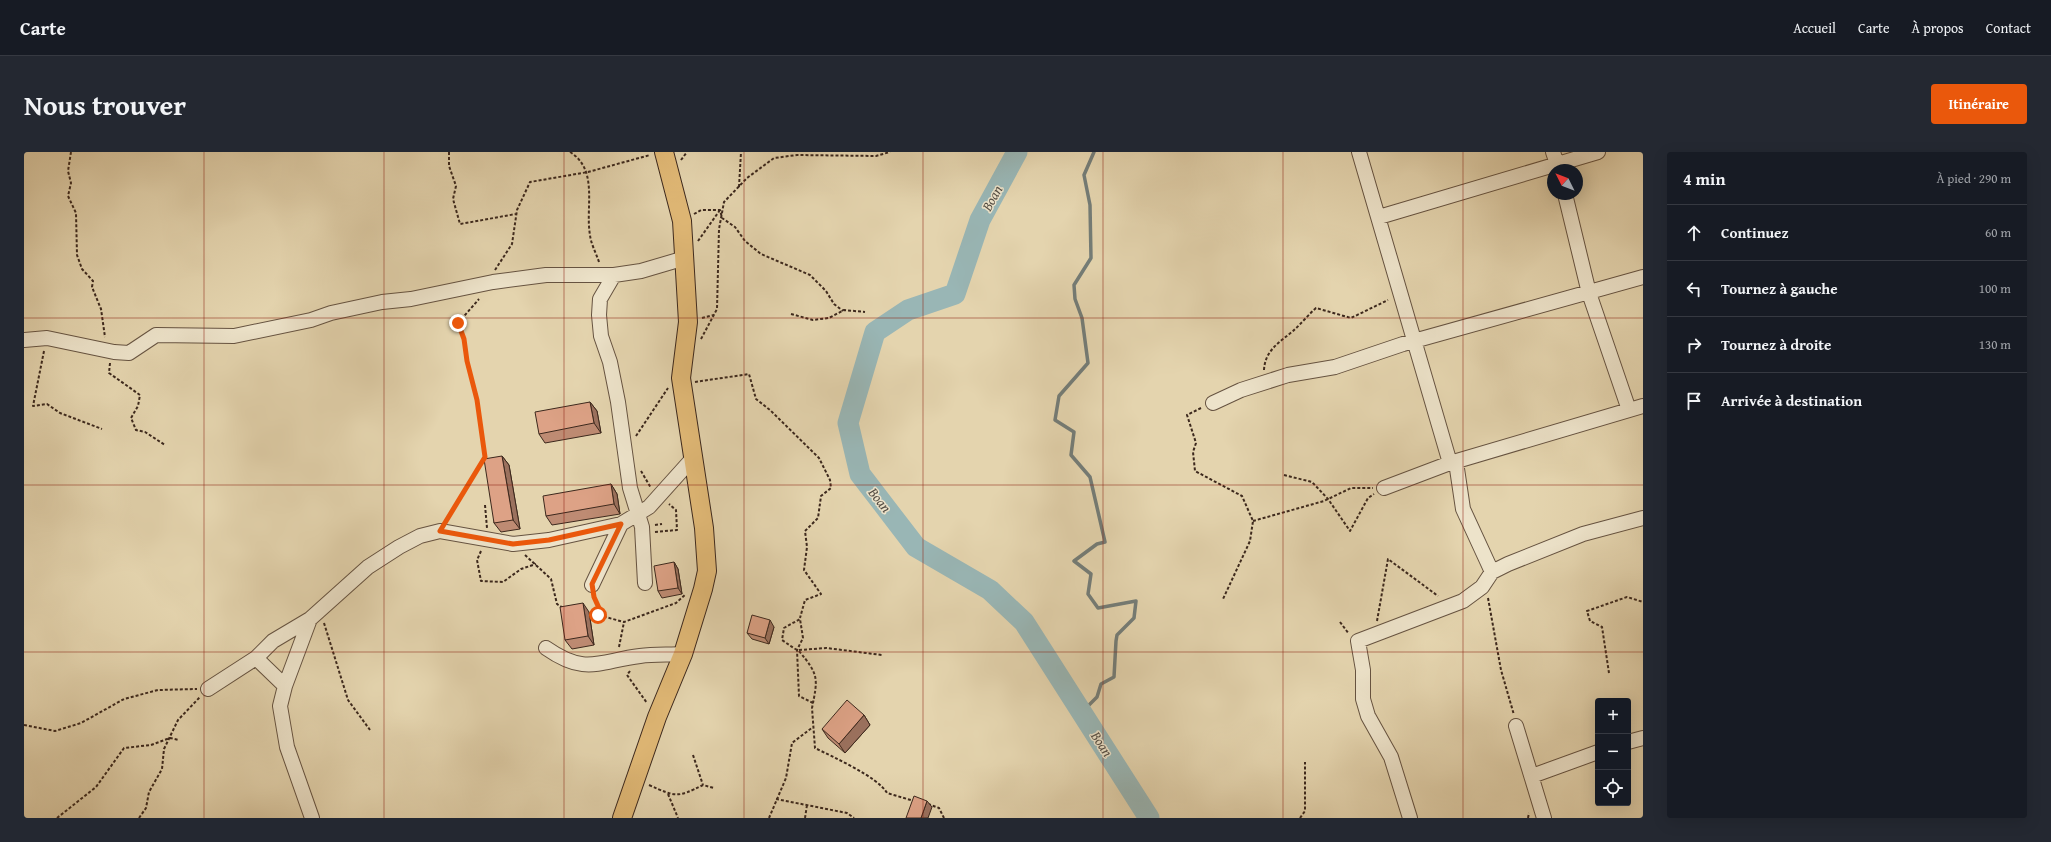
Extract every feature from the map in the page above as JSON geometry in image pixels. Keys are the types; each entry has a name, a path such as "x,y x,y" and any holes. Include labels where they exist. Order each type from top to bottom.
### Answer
{"main road":[{"path":"622,818 657,717 683,654 707,571 704,528 682,385 688,322 686,258 682,221 658,153"}],"street":[{"path":"1360,152 1401,294 1453,462 1463,509 1492,572"},
{"path":"1379,217 1556,162 1598,152"},
{"path":"1566,200 1589,293 1629,410"},
{"path":"24,340 47,338 114,352 129,353 156,335 234,336 312,320 331,313 382,302 411,299 493,282 546,275 614,275 641,271 686,258"},
{"path":"614,275 600,298 599,315 601,336 610,362 618,402 630,488 642,533 645,583"},
{"path":"1213,402 1241,390 1288,375 1335,367 1415,340 1643,277"},
{"path":"1384,488 1453,462 1643,406"},
{"path":"208,689 256,658 273,641 315,615 368,567 420,536 440,531 513,544 549,540 621,524 638,515 657,500 693,458"},
{"path":"1410,818 1391,757 1368,716 1363,699 1363,670 1358,641 1463,601 1482,587 1492,572 1508,564 1583,534 1643,518"},
{"path":"592,584 621,524"},
{"path":"312,818 287,747 280,706 286,686 315,615"},
{"path":"546,648 568,660 591,666 641,656 683,654"},
{"path":"256,658 286,686"},
{"path":"1516,726 1544,818"},
{"path":"1631,741 1643,738"},
{"path":"1532,776 1595,753"}],"path":[{"path":"71,152 68,171 71,183 68,196 76,213 77,255 82,269 93,281 92,287 102,309 106,345 114,352 109,364 109,373 140,395 138,406 131,418 136,430 145,432 165,445"},
{"path":"450,152 448,166 456,186 452,200 460,224 516,214"},
{"path":"570,152 576,156 588,172 590,236 604,273 614,275"},
{"path":"739,187 741,152"},
{"path":"700,343 717,309 719,229 724,202 739,187 774,158 797,155 876,156 890,152"},
{"path":"440,531 485,457 477,400 467,361 464,339 458,323 493,282 495,267 512,244 516,214 530,182 588,172 658,153"},
{"path":"682,221 701,210 720,210"},
{"path":"720,210 722,218 735,227 744,241 761,254 810,275 826,291 834,304 843,310 865,312"},
{"path":"686,258 720,210"},
{"path":"1264,383 1264,363 1276,344 1293,331 1316,308 1351,318 1401,294"},
{"path":"791,314 813,320 829,318 843,310"},
{"path":"47,338 33,406 47,404 60,414 102,430"},
{"path":"682,385 715,378 749,374 756,399 776,415 818,458 832,488 821,496 818,518 805,531 807,547 804,570 821,594 805,600 800,619 803,638 797,650 799,696 813,703"},
{"path":"1213,402 1187,416 1196,443 1193,452 1195,471 1242,496 1253,521 1250,541 1223,599"},
{"path":"634,438 652,414"},
{"path":"640,468 657,500 668,504 676,510 677,530 642,533"},
{"path":"1284,475 1312,482 1328,499 1350,531 1368,498 1384,488"},
{"path":"1253,521 1328,499 1352,488 1384,488"},
{"path":"485,506 489,540 477,560 480,581 503,582 520,569 536,564"},
{"path":"513,544 536,564 551,580 557,604 564,608"},
{"path":"1374,634 1388,559 1451,606"},
{"path":"592,584 594,597 599,608 598,615 624,622 676,603 687,593"},
{"path":"1482,587 1488,600 1501,670 1516,726"},
{"path":"1609,673 1602,628 1590,621 1587,611 1627,597 1643,602"},
{"path":"315,615 348,700 370,730"},
{"path":"800,619 784,628 782,640 797,650 809,663 817,678 813,703 815,748 849,765 883,786 887,794 915,801"},
{"path":"617,660 624,622"},
{"path":"797,650 826,648 882,655"},
{"path":"641,656 627,676 657,717"},
{"path":"24,725 55,731 81,723 124,698 158,690 208,689"},
{"path":"139,818 146,808 149,792 162,769 164,749 178,720 208,689"},
{"path":"769,818 786,778 792,743 813,727"},
{"path":"57,818 96,787 124,748 151,745 170,738 179,740"},
{"path":"693,755 703,785"},
{"path":"1300,818 1305,811 1305,762"},
{"path":"635,779 668,794 681,796 703,785 714,788"},
{"path":"668,794 678,818"},
{"path":"776,799 847,813 854,818"},
{"path":"922,803 938,808 944,818"},
{"path":"805,818 807,805"}],"building":[{"path":"590,402 594,423 539,434 535,412"},
{"path":"502,456 513,520 494,523 484,459"},
{"path":"611,484 614,504 546,516 543,496"},
{"path":"674,562 678,588 658,591 654,566"},
{"path":"583,603 588,636 565,640 560,607"},
{"path":"752,615 770,620 765,638 747,633"},
{"path":"847,700 864,715 839,744 822,729"},
{"path":"914,796 927,801 921,818 906,818"}],"waterway":[{"name":"Boan","path":"1017,152 980,220 955,294 908,310 875,332 848,423 860,474 916,547 990,590 1024,622 1149,818"},
{"path":"1082,712 1097,697 1101,684 1114,677 1117,635 1134,618 1136,601 1098,608 1088,594 1091,574 1074,561 1097,544 1105,542 1090,477 1071,455 1074,432 1055,420 1059,396 1088,363 1082,318 1075,299 1074,285 1091,258 1090,205 1084,175 1094,152"}],"route":[{"path":"458,323 464,339 467,361 477,400 485,457 440,531 465,534 513,544 549,540 621,524 592,584 594,597 599,608 598,615"}]}
